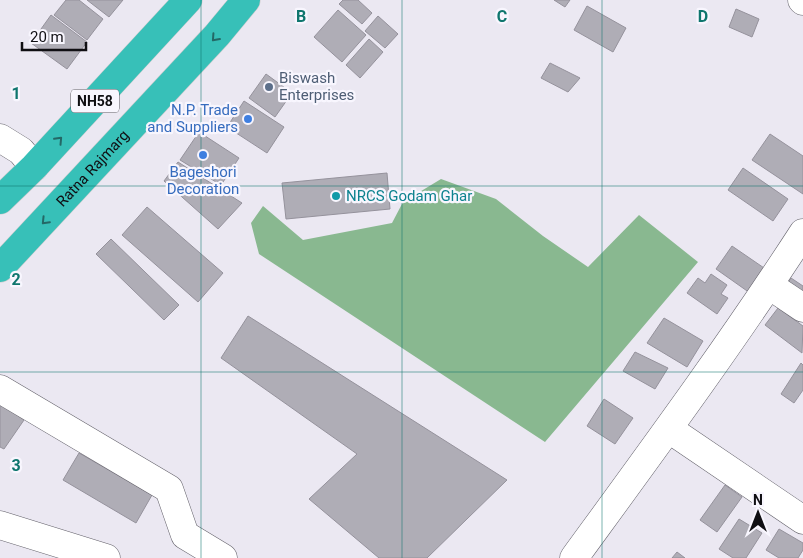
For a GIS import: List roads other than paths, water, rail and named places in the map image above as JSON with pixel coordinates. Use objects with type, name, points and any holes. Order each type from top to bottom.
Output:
[{"type":"highway","name":"Ratna Rajmarg","points":[[0,268],[217,35],[246,0]]},
{"type":"highway","name":"NH58","points":[[0,200],[34,167],[185,1]]},
{"type":"street","points":[[0,138],[21,151],[34,167]]},
{"type":"street","points":[[574,558],[669,429],[769,285],[803,232]]},
{"type":"street","points":[[769,285],[803,308]]},
{"type":"street","points":[[0,389],[169,489],[185,534],[223,558]]},
{"type":"street","points":[[669,429],[803,520]]},
{"type":"street","points":[[0,524],[106,558]]},
{"type":"place","name":"Biswash Enterprises","points":[[269,87]]},
{"type":"place","name":"N.P. Trade and Suppliers","points":[[248,119]]},
{"type":"place","name":"Bageshori Decoration","points":[[203,155]]},
{"type":"place","name":"NRCS Godam Ghar","points":[[336,196]]}]
